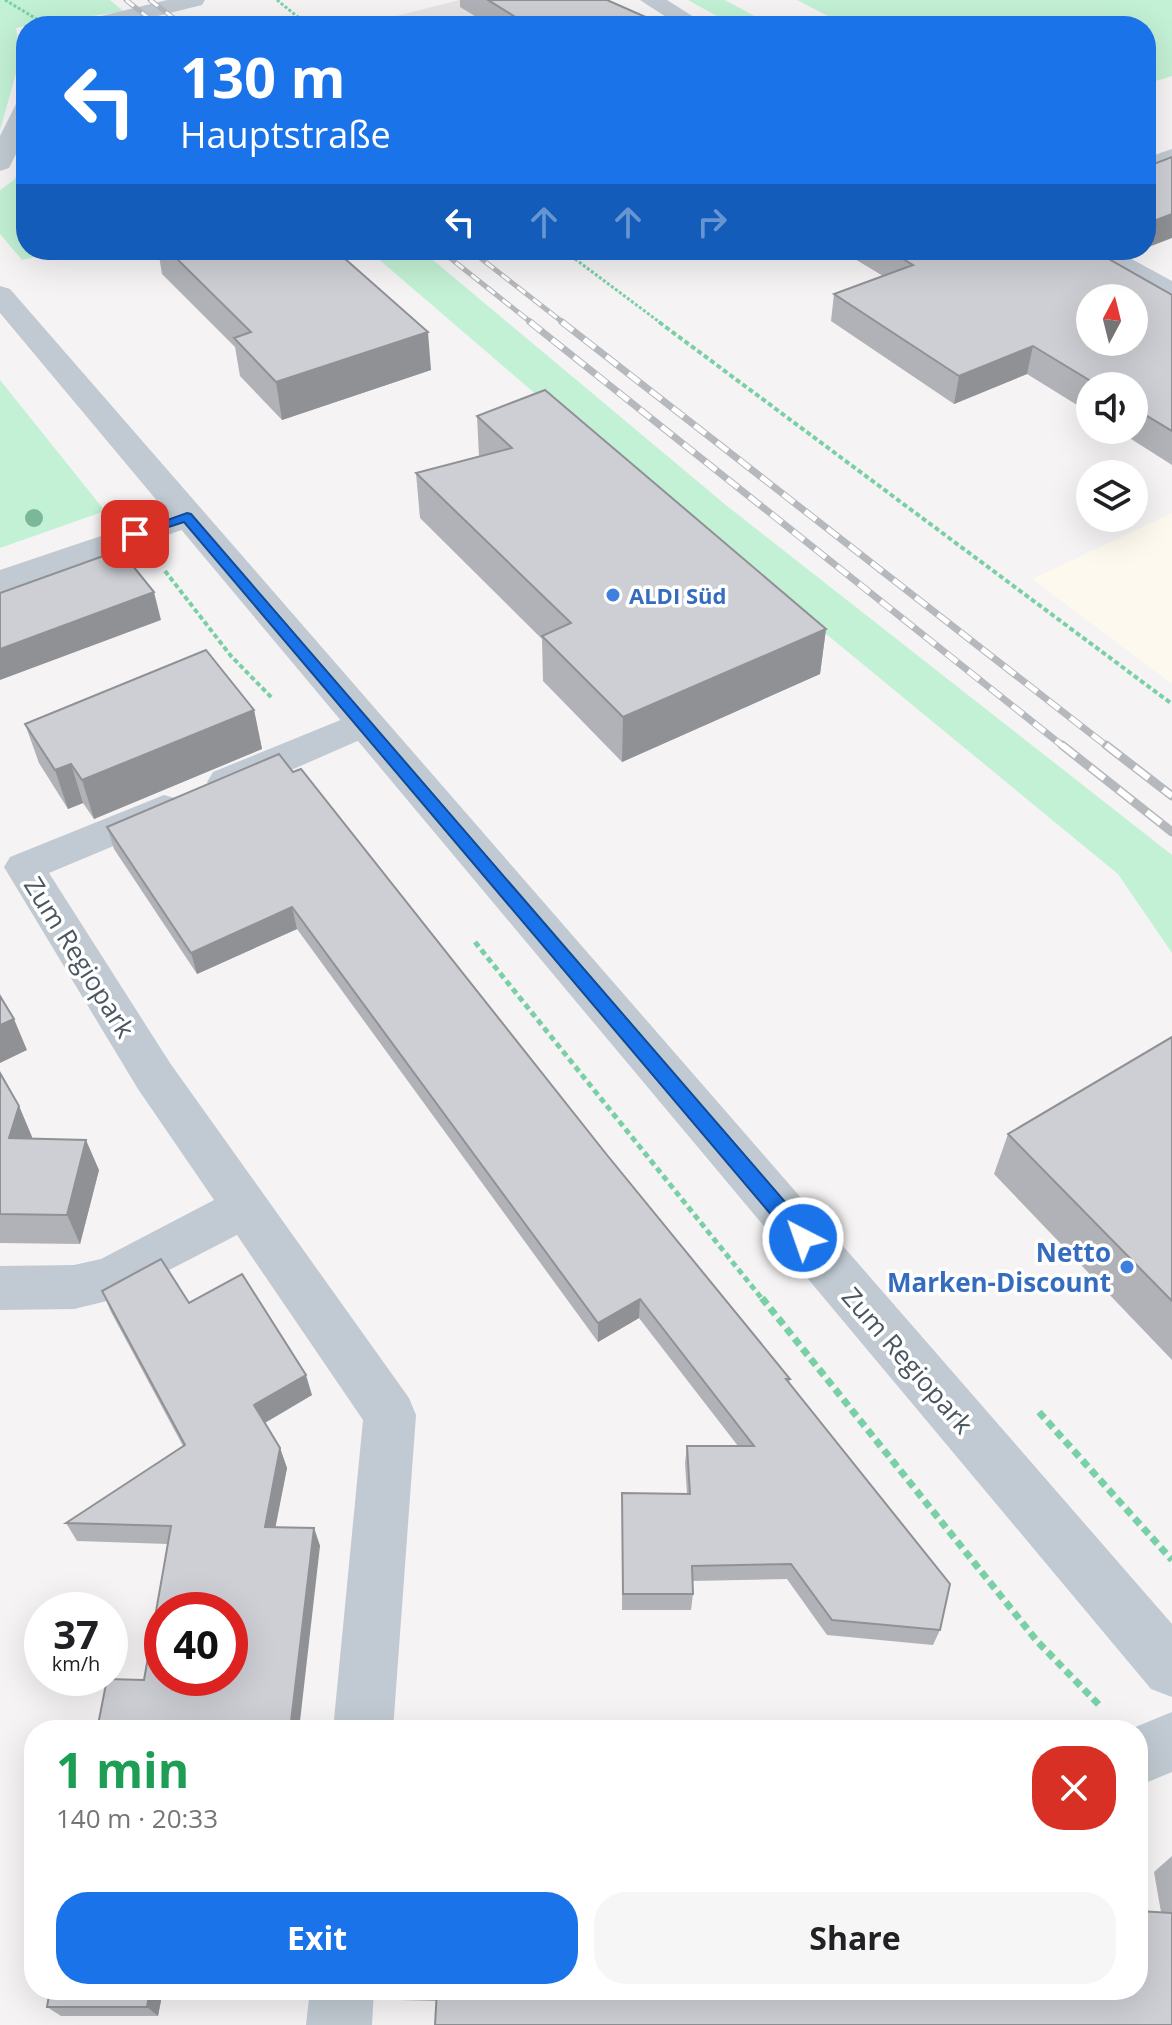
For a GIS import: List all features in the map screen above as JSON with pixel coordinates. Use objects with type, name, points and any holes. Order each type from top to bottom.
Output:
[{"type":"street","points":[[651,0],[679,16]]},
{"type":"street","points":[[130,16],[186,2]]},
{"type":"street","points":[[0,163],[16,129]]},
{"type":"street","points":[[1112,260],[1172,293]]},
{"type":"street","name":"Zum Regiopark","points":[[0,295],[1172,1668]]},
{"type":"street","points":[[0,582],[187,517]]},
{"type":"street","name":"Zum Regiopark","points":[[244,1208],[154,1076],[24,867],[365,723]]},
{"type":"street","points":[[0,1288],[74,1287],[111,1278],[244,1208],[390,1415],[364,1720]]},
{"type":"street","points":[[1148,1739],[1172,1742]]},
{"type":"street","points":[[339,2025],[341,2000]]},
{"type":"path","points":[[5,0],[28,16]]},
{"type":"path","points":[[277,0],[297,16]]},
{"type":"path","points":[[576,260],[1172,704]]},
{"type":"path","points":[[472,938],[1037,1641],[1109,1720]]},
{"type":"shaded area","points":[[459,0],[581,0],[606,16],[397,16]]},
{"type":"shaded area","points":[[1172,513],[1172,684],[1032,579],[1132,532],[1148,532],[1148,524]]},
{"type":"green space","points":[[0,0],[110,0],[123,11],[90,16],[16,16],[16,74],[0,130]]},
{"type":"green space","points":[[688,0],[725,0],[755,16],[717,16]]},
{"type":"green space","points":[[797,0],[1172,0],[1172,76],[1156,81],[1156,16],[828,16]]},
{"type":"green space","points":[[16,176],[16,253],[0,234],[0,190]]},
{"type":"green space","points":[[380,260],[433,260],[727,506],[1172,855],[1172,953],[1118,874],[567,421]]},
{"type":"green space","points":[[0,380],[105,511],[0,548]]},
{"type":"building","points":[[488,0],[607,0],[643,16],[514,16]]},
{"type":"building","points":[[1172,157],[1172,214],[1156,220],[1156,163]]},
{"type":"building","points":[[178,260],[346,260],[428,332],[276,382],[234,338],[251,332]]},
{"type":"building","points":[[905,260],[1111,260],[1172,295],[1172,431],[1148,416],[1148,372],[1076,372],[1033,346],[959,376],[834,294],[913,265]]},
{"type":"building","name":"ALDI Süd","points":[[545,390],[826,629],[623,717],[542,636],[571,623],[416,473],[512,448],[477,416]]},
{"type":"building","points":[[120,550],[154,592],[0,649],[0,593]]},
{"type":"building","points":[[206,650],[254,710],[82,780],[71,764],[55,770],[25,724]]},
{"type":"building","points":[[279,754],[293,772],[301,769],[607,1155],[790,1379],[786,1379],[950,1584],[940,1630],[832,1620],[791,1564],[692,1566],[693,1594],[623,1594],[622,1493],[690,1494],[687,1446],[754,1446],[640,1299],[598,1323],[292,907],[191,953],[107,827]]},
{"type":"building","points":[[0,996],[14,1019],[0,1025]]},
{"type":"building","name":"Netto Marken-Discount","points":[[1172,1037],[1172,1301],[1008,1134]]},
{"type":"building","points":[[0,1073],[19,1106],[9,1138],[86,1140],[67,1215],[0,1214]]},
{"type":"building","points":[[161,1259],[189,1303],[242,1274],[306,1375],[254,1405],[280,1448],[265,1527],[314,1528],[291,1720],[99,1720],[104,1696],[128,1696],[128,1680],[144,1680],[144,1696],[248,1696],[248,1592],[159,1592],[171,1526],[66,1523],[185,1445],[102,1291]]},
{"type":"building","points":[[1148,1912],[1172,1913],[1172,2025],[435,2025],[436,2000],[1148,2000]]},
{"type":"building","points":[[48,2000],[148,2000],[147,2007],[47,2007]]},
{"type":"railway","points":[[126,0],[146,16]]},
{"type":"railway","points":[[150,0],[171,16]]},
{"type":"railway","points":[[453,260],[533,324]]},
{"type":"railway","points":[[483,260],[565,324]]},
{"type":"railway","points":[[530,322],[1064,747]]},
{"type":"railway","points":[[562,322],[1108,747]]},
{"type":"railway","points":[[1062,745],[1172,832]]},
{"type":"railway","points":[[1106,745],[1172,796]]},
{"type":"place","name":"ALDI Süd","points":[[613,595]]},
{"type":"place","name":"Netto Marken-Discount","points":[[1127,1267]]},
{"type":"route","points":[[135,534],[187,517],[803,1238]]}]
